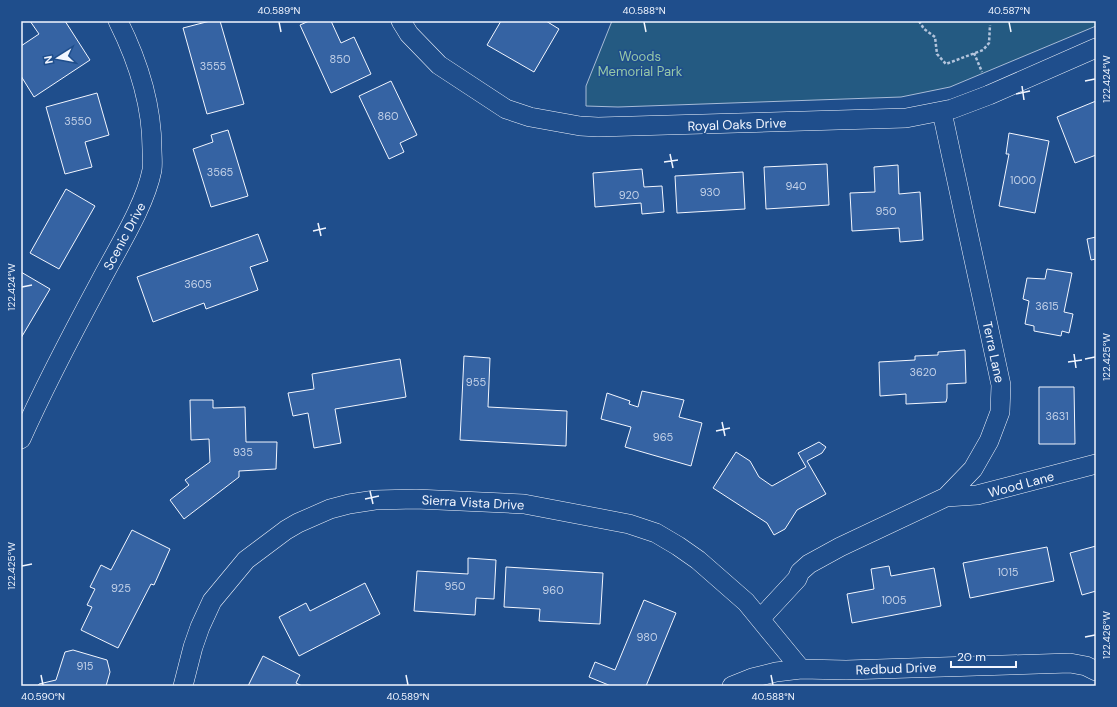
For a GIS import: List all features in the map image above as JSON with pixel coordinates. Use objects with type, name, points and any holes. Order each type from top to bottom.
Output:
[{"type":"street","name":"Scenic Drive","points":[[21,439],[63,350],[136,214],[147,190],[152,168],[152,132],[149,106],[131,48],[118,21]]},
{"type":"street","name":"Royal Oaks Drive","points":[[401,21],[409,34],[439,65],[506,109],[530,117],[598,128],[906,118],[952,109],[989,95],[1096,48]]},
{"type":"street","name":"Terra Lane","points":[[760,619],[797,579],[800,572],[809,564],[840,547],[946,497],[973,470],[990,441],[1000,412],[1001,385],[942,112]]},
{"type":"street","name":"Wood Lane","points":[[946,497],[977,495],[1096,464]]},
{"type":"street","name":"Sierra Vista Drive","points":[[183,686],[193,647],[212,601],[246,560],[286,530],[298,523],[330,509],[375,500],[416,499],[524,504],[629,524],[656,533],[698,560],[746,602],[801,669]]},
{"type":"street","name":"Redbud Drive","points":[[732,686],[752,678],[776,672],[801,669],[846,670],[1070,663],[1093,666]]},
{"type":"path","points":[[919,21],[924,30],[935,37],[937,54],[946,64],[983,50],[989,43],[990,25]]},
{"type":"path","points":[[974,53],[982,72]]},
{"type":"green space","name":"Woods Memorial Park","points":[[612,21],[1096,21],[1096,26],[950,87],[901,97],[618,107],[586,106],[586,86]]},
{"type":"building","points":[[30,21],[65,21],[90,60],[34,97],[21,76],[21,46],[39,34]]},
{"type":"building","points":[[210,21],[220,21],[244,104],[207,114],[183,28]]},
{"type":"building","points":[[309,21],[331,21],[341,43],[354,37],[371,74],[331,93],[300,25]]},
{"type":"building","points":[[501,21],[546,21],[559,29],[534,72],[487,45]]},
{"type":"building","points":[[391,81],[417,135],[400,143],[404,152],[389,159],[359,96]]},
{"type":"building","points":[[97,93],[109,135],[85,142],[92,167],[65,174],[46,107]]},
{"type":"building","points":[[1096,101],[1096,155],[1075,163],[1057,117]]},
{"type":"building","points":[[228,130],[248,196],[211,207],[193,149],[213,142],[211,135]]},
{"type":"building","points":[[1009,133],[1049,141],[1035,213],[999,206],[1009,154],[1006,154]]},
{"type":"building","points":[[827,164],[829,205],[766,209],[764,167]]},
{"type":"building","points":[[898,165],[899,194],[920,192],[923,240],[900,242],[899,228],[852,231],[850,193],[875,192],[874,167]]},
{"type":"building","points":[[642,169],[644,187],[662,186],[664,212],[642,214],[641,203],[595,207],[593,173]]},
{"type":"building","points":[[743,172],[745,209],[677,213],[675,176]]},
{"type":"building","points":[[66,189],[95,206],[59,269],[30,253]]},
{"type":"building","points":[[258,234],[268,261],[250,267],[258,290],[206,309],[204,303],[153,322],[137,277]]},
{"type":"building","points":[[1096,237],[1096,259],[1091,260],[1087,239]]},
{"type":"building","points":[[1047,269],[1072,273],[1064,312],[1073,314],[1069,333],[1062,331],[1061,336],[1034,331],[1034,326],[1025,324],[1029,301],[1023,299],[1027,278],[1045,279]]},
{"type":"building","points":[[21,272],[50,289],[21,338]]},
{"type":"building","points":[[965,350],[966,383],[947,384],[946,402],[906,404],[906,394],[880,396],[879,362],[915,360],[915,356],[938,355],[938,352]]},
{"type":"building","points":[[464,356],[490,358],[488,407],[567,411],[566,446],[460,440]]},
{"type":"building","points":[[400,359],[406,397],[335,409],[341,443],[314,448],[308,413],[293,416],[288,393],[314,389],[312,374]]},
{"type":"building","points":[[1039,387],[1074,387],[1075,444],[1039,444]]},
{"type":"building","points":[[642,391],[684,400],[679,417],[702,423],[691,466],[625,447],[631,427],[601,419],[607,393],[630,401],[629,404],[638,407]]},
{"type":"building","points":[[190,400],[213,400],[213,408],[245,407],[246,442],[277,442],[276,469],[239,471],[239,477],[184,519],[170,500],[189,485],[185,480],[210,462],[209,439],[191,440]]},
{"type":"building","points":[[819,442],[826,447],[822,453],[807,461],[826,494],[797,510],[785,529],[774,535],[767,523],[713,488],[736,452],[750,461],[759,477],[772,486],[806,467],[798,453]]},
{"type":"building","points":[[132,530],[170,549],[154,585],[151,584],[118,648],[81,630],[92,607],[87,605],[95,589],[90,587],[101,565],[111,570]]},
{"type":"building","points":[[1096,546],[1096,591],[1082,595],[1070,553]]},
{"type":"building","points":[[1047,547],[1054,581],[970,598],[963,563]]},
{"type":"building","points":[[468,558],[496,560],[494,599],[476,598],[475,615],[414,611],[417,571],[468,574]]},
{"type":"building","points":[[889,566],[891,576],[934,568],[941,606],[852,623],[847,594],[874,589],[871,569]]},
{"type":"building","points":[[506,567],[603,573],[600,624],[539,621],[540,609],[504,607]]},
{"type":"building","points":[[365,583],[380,614],[299,656],[279,617],[306,603],[310,611]]},
{"type":"building","points":[[644,600],[676,613],[646,686],[611,686],[589,677],[595,662],[615,670]]},
{"type":"building","points":[[73,650],[107,660],[110,672],[106,686],[38,686],[39,684],[56,680],[65,652]]},
{"type":"building","points":[[263,656],[300,675],[296,683],[302,686],[248,686]]}]
